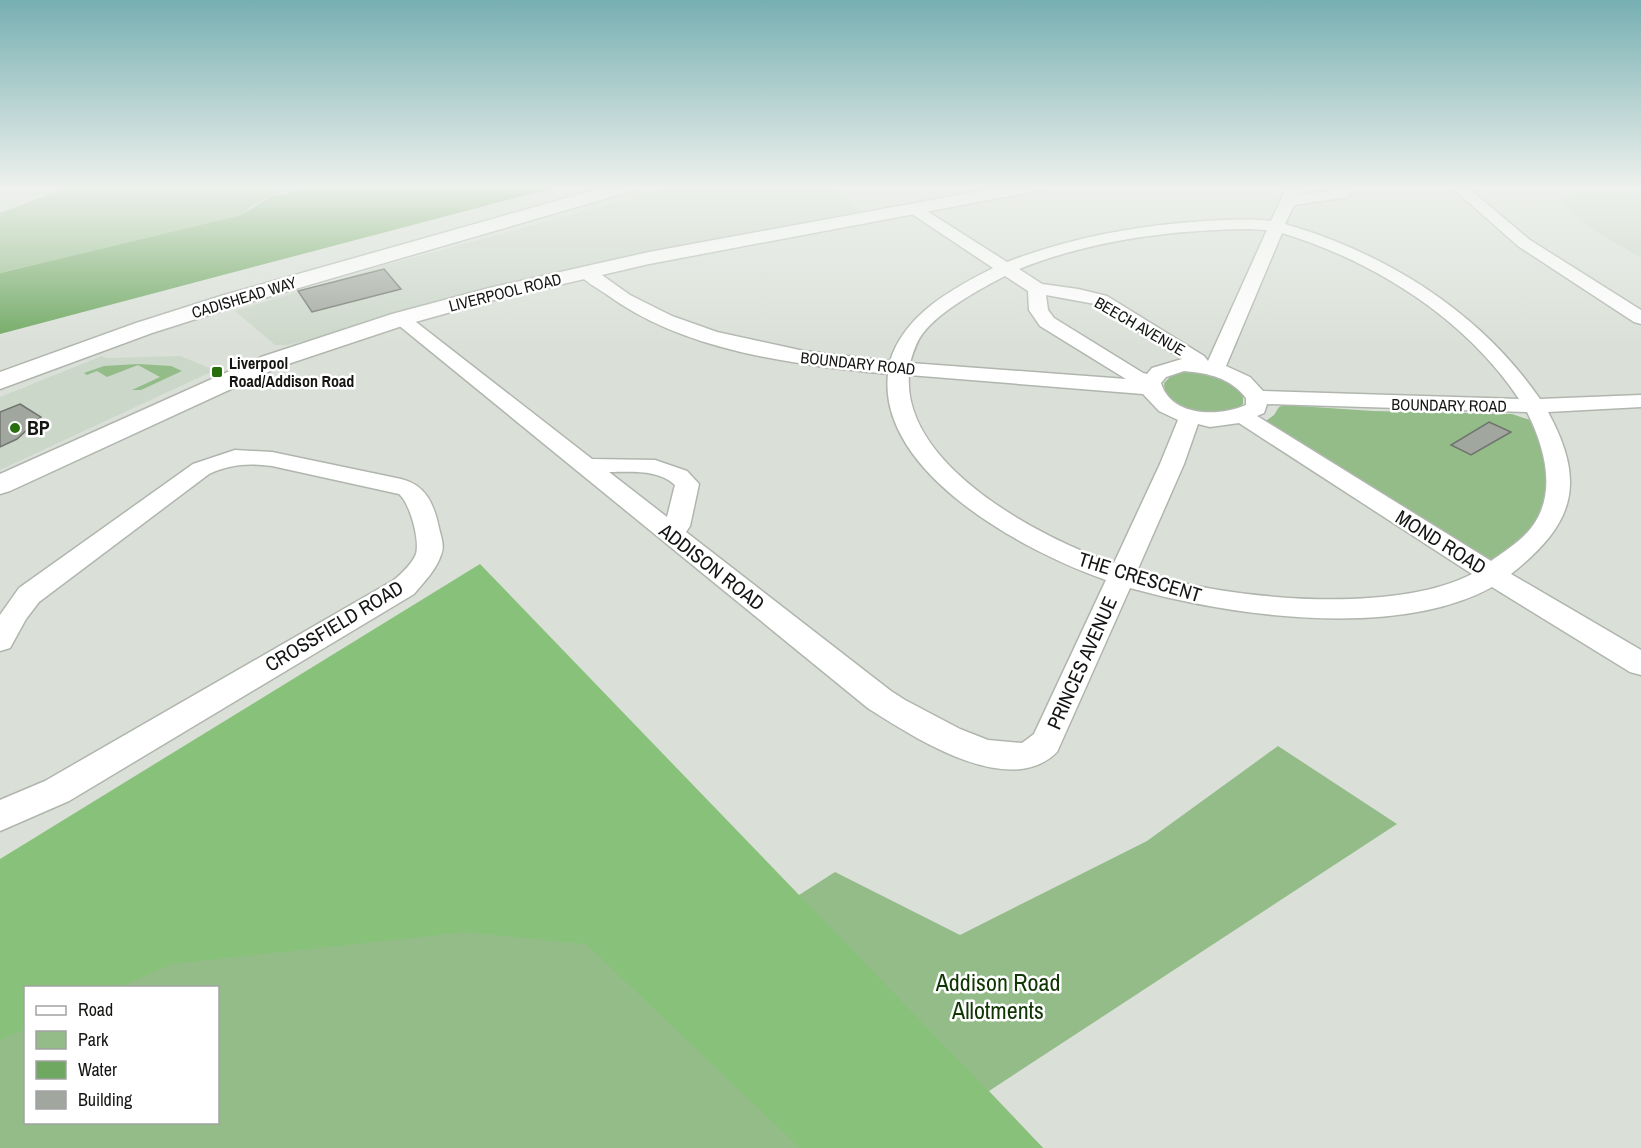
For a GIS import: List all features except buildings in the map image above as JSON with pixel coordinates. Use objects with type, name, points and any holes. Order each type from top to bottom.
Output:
[{"type":"main road","name":"CADISHEAD WAY","points":[[0,381],[144,328],[232,300],[442,240]]},
{"type":"main road","name":"LIVERPOOL ROAD","points":[[0,485],[270,362],[400,319],[586,272],[755,240]]},
{"type":"street","name":"BEECH AVENUE","points":[[961,240],[1037,289],[1078,294],[1101,300],[1209,367]]},
{"type":"street","name":"THE CRESCENT","points":[[1095,240],[1066,245],[1005,268],[973,284],[922,322],[908,341],[899,368],[898,402],[913,437],[936,466],[966,493],[1014,527],[1062,552],[1121,576],[1181,593],[1237,603],[1330,608],[1369,607],[1456,592],[1493,575],[1547,525],[1555,504],[1558,483],[1556,464],[1544,423],[1536,406],[1505,365],[1479,339],[1425,297],[1354,256],[1318,240]]},
{"type":"street","points":[[1209,367],[1270,240]]},
{"type":"street","points":[[1520,240],[1641,318]]},
{"type":"street","name":"BOUNDARY ROAD","points":[[586,272],[607,289],[681,326],[751,346],[795,356],[899,368],[1148,385],[1155,399],[1170,409],[1190,417],[1228,421],[1250,407],[1353,402],[1536,406],[1641,401]]},
{"type":"street","points":[[1037,289],[1036,304],[1039,315],[1047,322],[1148,385],[1154,374],[1166,368],[1183,365],[1209,367],[1249,386],[1250,407]]},
{"type":"street","name":"ADDISON ROAD","points":[[400,319],[880,700],[915,722],[987,753],[1022,757],[1036,753],[1046,743]]},
{"type":"street","name":"MOND ROAD","points":[[1250,407],[1493,575],[1641,664]]},
{"type":"street","name":"PRINCES AVENUE","points":[[1046,743],[1173,464],[1190,417]]},
{"type":"street","name":"CROSSFIELD ROAD","points":[[0,640],[15,613],[29,595],[201,469],[229,457],[252,456],[272,459],[401,486],[418,498],[423,511],[430,549],[422,568],[404,587],[57,791],[0,816]]},
{"type":"street","points":[[585,466],[663,468],[681,476],[687,484],[677,526],[671,535]]},
{"type":"shaded area","points":[[480,240],[726,240],[576,270],[288,345],[275,345],[235,311],[379,267]]},
{"type":"shaded area","points":[[1610,240],[1641,240],[1641,258]]},
{"type":"shaded area","points":[[102,356],[106,358],[180,356],[215,370],[0,470],[0,397]]},
{"type":"shaded area","points":[[480,564],[1043,1148],[800,1148],[586,944],[466,932],[172,964],[121,986],[24,986],[24,1029],[0,1040],[0,859]]},
{"type":"green space","points":[[0,240],[139,240],[0,273]]},
{"type":"green space","points":[[138,364],[171,366],[182,371],[141,390],[132,390],[160,377],[138,365],[107,377],[97,371],[87,375],[84,373],[104,366]]},
{"type":"green space","points":[[1185,372],[1210,374],[1223,380],[1243,393],[1243,404],[1235,410],[1214,414],[1181,405],[1165,393],[1164,383],[1171,376]]},
{"type":"green space","points":[[1284,405],[1373,411],[1512,414],[1530,420],[1540,446],[1546,477],[1545,507],[1540,521],[1528,536],[1493,559],[1486,559],[1263,423]]},
{"type":"green space","name":"Addison Road Allotments","points":[[1278,746],[1397,824],[989,1091],[1043,1148],[0,1148],[0,859],[799,895],[835,872],[960,935],[1147,841]]},
{"type":"water","points":[[139,240],[357,240],[0,334],[0,273]]},
{"type":"place","name":"Liverpool Road/Addison Road","points":[[217,372]]},
{"type":"place","name":"BP","points":[[15,428]]}]
